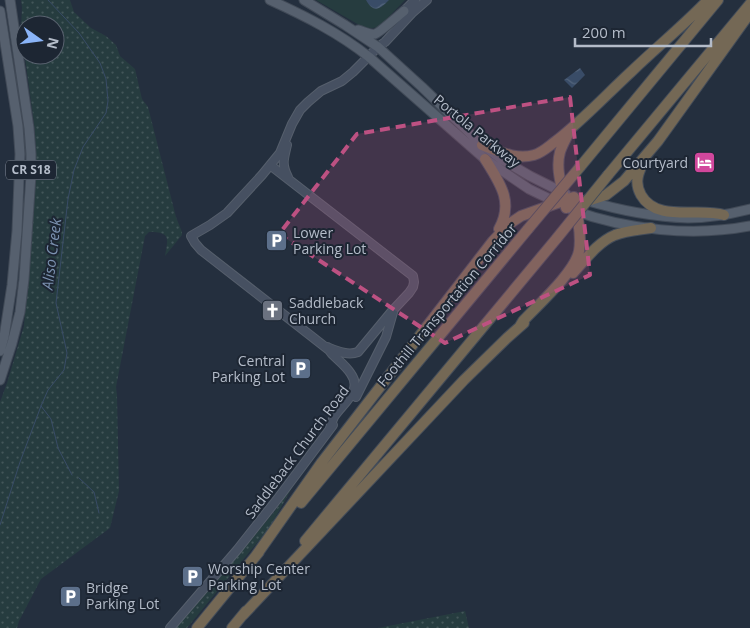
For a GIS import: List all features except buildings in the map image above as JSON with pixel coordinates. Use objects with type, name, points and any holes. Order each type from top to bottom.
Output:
[{"type":"highway","points":[[482,145],[507,155],[524,157],[542,151],[570,130],[708,0]]},
{"type":"highway","name":"Foothill Transportation Corridor","points":[[197,628],[718,0]]},
{"type":"highway","points":[[243,616],[750,4]]},
{"type":"highway","points":[[724,214],[662,211],[644,199],[638,188],[637,177],[658,142],[750,13]]},
{"type":"highway","points":[[520,326],[575,263],[579,252],[580,242],[559,175],[560,151],[570,130]]},
{"type":"highway","points":[[255,557],[322,462],[493,241],[509,224],[521,216],[569,203],[588,201],[606,195],[624,181],[658,142]]},
{"type":"highway","points":[[485,159],[502,189],[506,204],[504,220],[493,241]]},
{"type":"highway","points":[[232,628],[475,368],[537,311],[601,244],[608,238],[620,233],[651,228]]},
{"type":"main road","name":"CR S18","points":[[0,380],[20,312],[24,279],[30,175],[29,128],[10,0]]},
{"type":"main road","name":"Portola Parkway","points":[[270,0],[327,28],[370,56],[485,159],[529,189],[569,203],[611,222],[680,231],[725,230],[750,226]]},
{"type":"main road","name":"Portola Parkway","points":[[304,0],[378,47],[482,145],[500,159],[530,176],[569,203]]},
{"type":"main road","points":[[378,47],[379,38],[414,0]]},
{"type":"main road","points":[[330,428],[333,418],[354,390],[351,374],[325,347],[201,250],[191,236],[227,213],[270,165],[280,153],[300,110],[308,102],[321,91],[342,81],[427,0]]},
{"type":"main road","name":"CR S18","points":[[0,11],[17,117],[20,154],[13,275],[0,352]]},
{"type":"main road","points":[[348,27],[371,34],[379,33],[404,11]]},
{"type":"main road","points":[[288,133],[283,167],[291,181]]},
{"type":"main road","name":"Saddleback Church Road","points":[[170,628],[237,550],[330,428],[354,400],[386,337],[394,309],[409,294],[413,287],[413,276],[270,165]]},
{"type":"main road","points":[[588,201],[642,214],[688,218],[750,209]]},
{"type":"main road","points":[[325,347],[345,353],[354,354],[358,352],[394,309]]},
{"type":"highlighted area","points":[[570,97],[590,275],[445,343],[279,234],[357,134]]},
{"type":"green space","points":[[21,0],[70,0],[74,12],[91,28],[106,36],[116,45],[120,56],[135,69],[142,99],[148,107],[182,235],[165,256],[167,240],[165,235],[149,232],[145,236],[116,387],[119,491],[110,528],[41,579],[17,628],[0,628],[0,402],[24,326],[35,179],[34,123],[26,65],[65,65],[65,15],[22,15]]},
{"type":"green space","points":[[316,0],[405,0],[379,27],[366,29]]},
{"type":"green space","points":[[293,486],[270,527],[187,628],[175,628],[274,512]]},
{"type":"green space","points":[[465,611],[469,628],[378,628]]},
{"type":"water","points":[[366,0],[389,0],[380,8],[374,9]]},
{"type":"water","points":[[580,68],[585,75],[572,88],[564,80]]},
{"type":"waterway","name":"Aliso Creek","points":[[0,525],[20,462],[41,406],[48,390],[64,370],[67,353],[56,303],[68,199],[74,170],[83,147],[106,113],[108,101],[106,79],[100,63],[79,33],[48,0]]},
{"type":"waterway","points":[[41,406],[51,419],[58,448],[72,475]]},
{"type":"waterway","points":[[79,478],[94,492],[99,513]]},
{"type":"place","name":"Courtyard","points":[[704,163]]},
{"type":"place","name":"Lower Parking Lot","points":[[277,241]]},
{"type":"place","name":"Saddleback Church","points":[[273,311]]},
{"type":"place","name":"Central Parking Lot","points":[[301,369]]},
{"type":"place","name":"Worship Center Parking Lot","points":[[192,577]]},
{"type":"place","name":"Bridge Parking Lot","points":[[70,596]]}]
